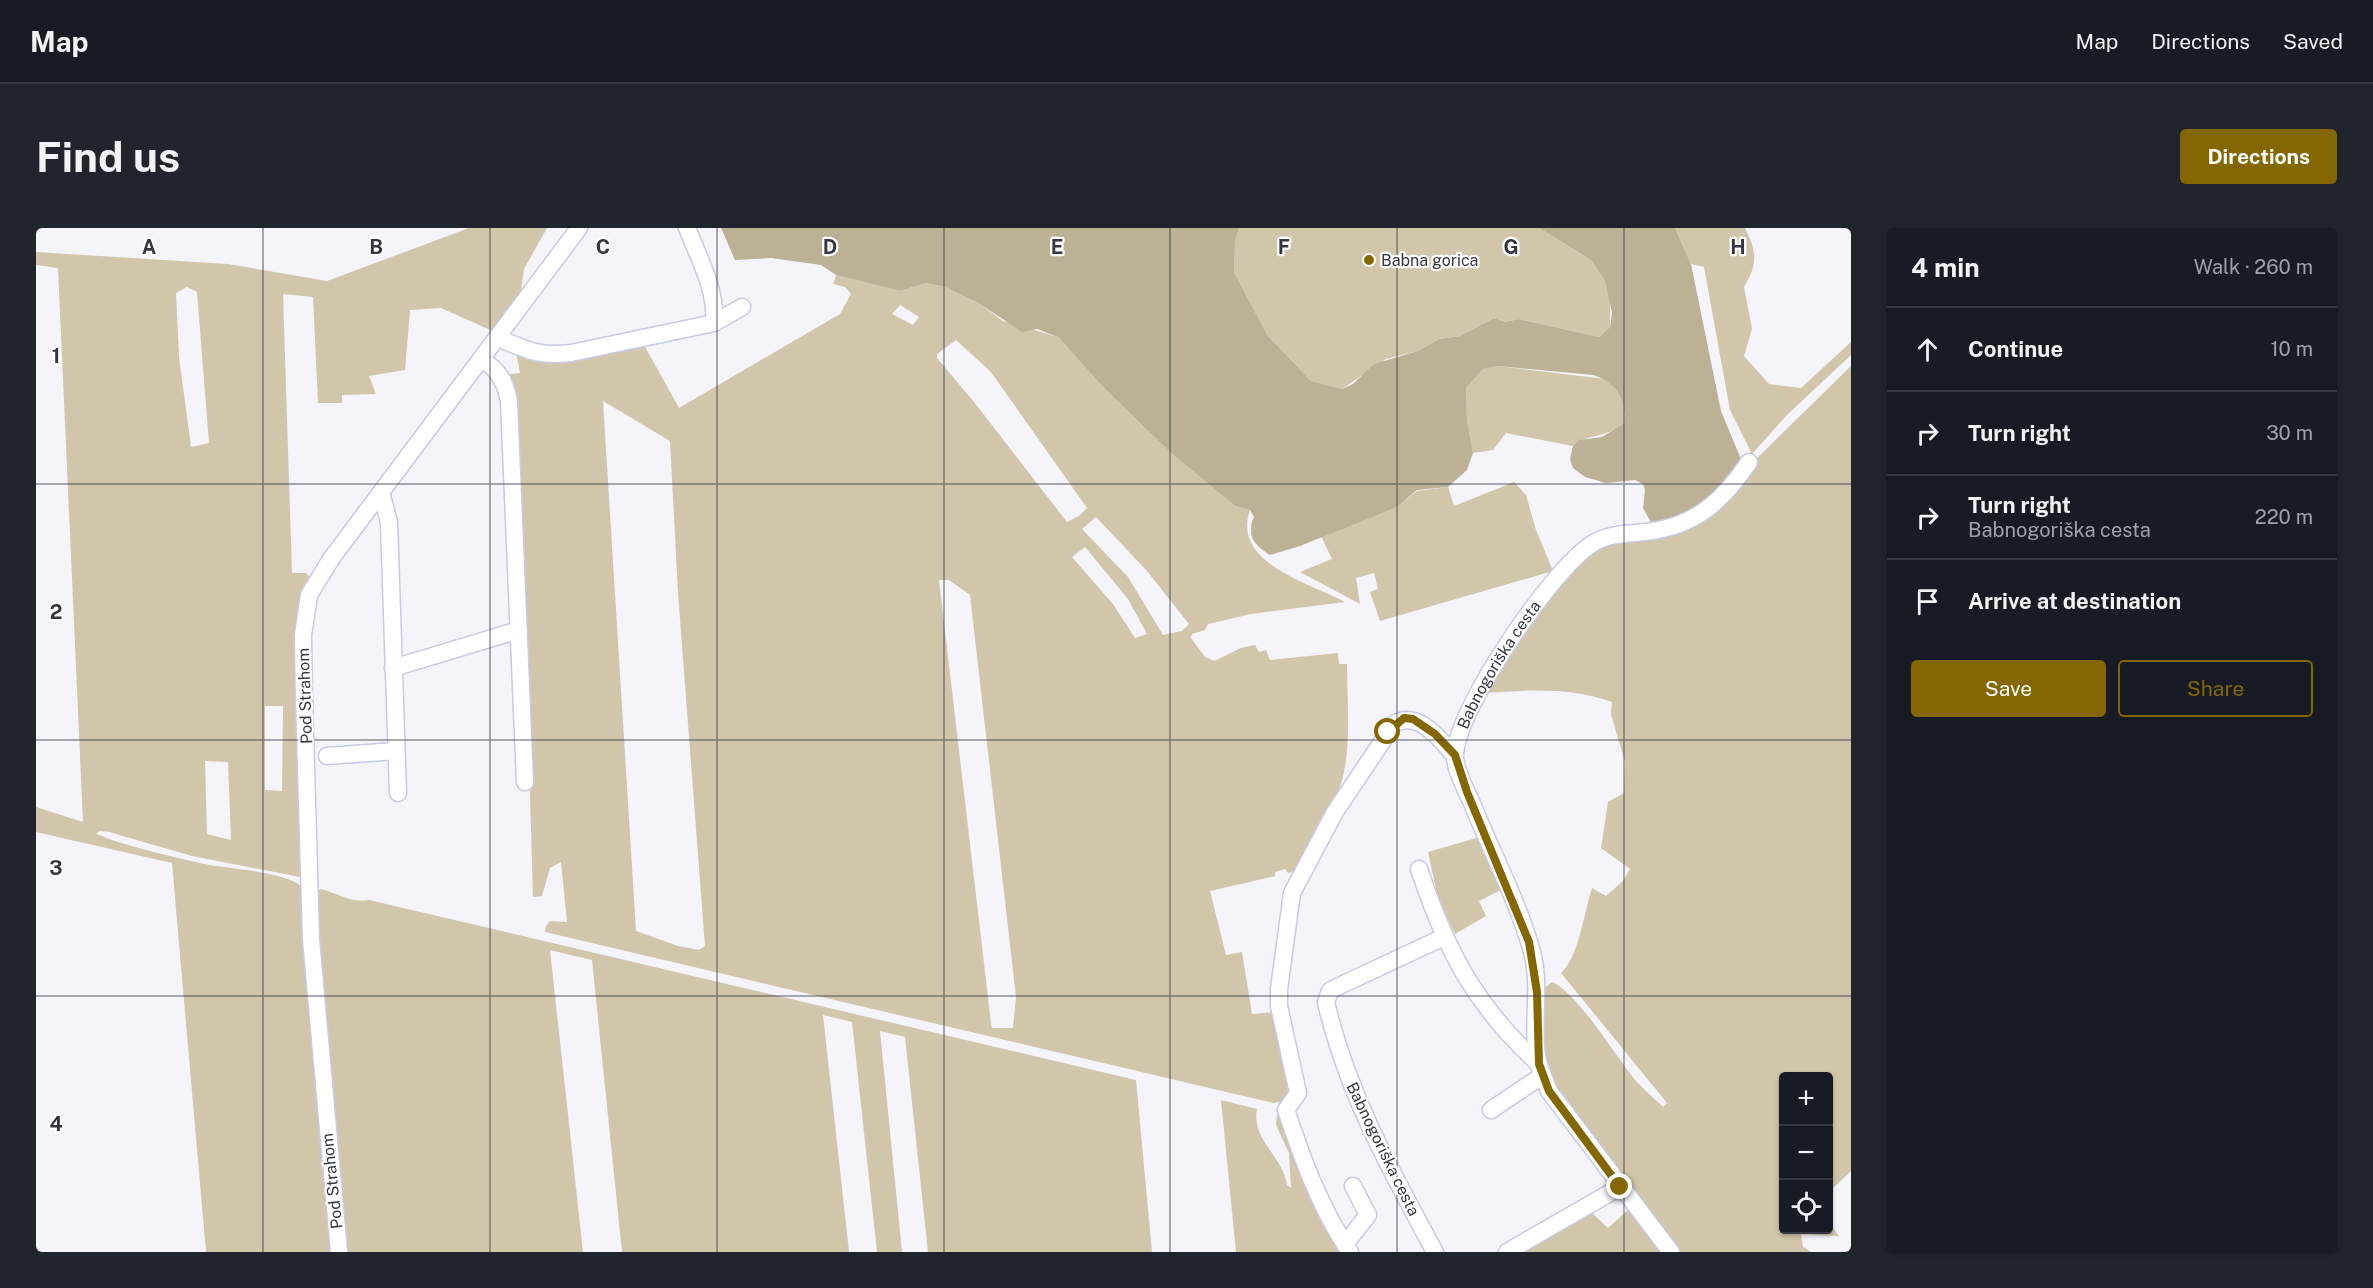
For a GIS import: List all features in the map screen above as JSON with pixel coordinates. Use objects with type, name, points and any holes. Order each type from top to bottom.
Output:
[{"type":"street","name":"Pod Strahom","points":[[339,1252],[311,939],[303,635],[309,595],[381,492],[483,360],[579,228]]},
{"type":"street","points":[[687,228],[710,287],[715,308],[714,323]]},
{"type":"street","points":[[498,338],[536,354],[549,356],[714,323],[742,307]]},
{"type":"street","points":[[483,360],[496,369],[505,383],[509,401],[525,782]]},
{"type":"street","name":"Babnogoriška cesta","points":[[1455,755],[1463,725],[1533,605],[1567,566],[1591,544],[1607,537],[1658,530],[1694,519],[1715,505],[1749,462]]},
{"type":"street","points":[[381,492],[389,522],[398,793]]},
{"type":"street","points":[[393,668],[519,630]]},
{"type":"street","points":[[1353,1186],[1368,1215],[1347,1248],[1310,1179],[1286,1110],[1298,1093],[1281,1023],[1279,989],[1290,905],[1304,867],[1335,812],[1394,724],[1404,718],[1413,719],[1435,734],[1455,755],[1534,959],[1541,1069],[1549,1091],[1671,1252]]},
{"type":"street","points":[[327,756],[396,751]]},
{"type":"street","points":[[1419,869],[1444,937],[1459,967],[1506,1034],[1541,1069]]},
{"type":"street","name":"Babnogoriška cesta","points":[[1436,1252],[1376,1143],[1350,1085],[1326,1002],[1330,991],[1337,987],[1444,937]]},
{"type":"street","points":[[1491,1110],[1541,1069]]},
{"type":"street","points":[[1507,1252],[1620,1187]]},
{"type":"shaded area","points":[[469,228],[547,228],[524,269],[519,304],[497,333],[441,308],[410,310],[405,370],[369,376],[376,394],[342,395],[342,403],[318,403],[313,297],[283,294],[292,573],[306,573],[312,579],[303,874],[300,877],[192,856],[109,832],[100,831],[96,834],[134,847],[200,863],[270,874],[295,882],[303,888],[334,1252],[206,1252],[172,863],[36,832],[36,807],[83,822],[58,268],[36,265],[36,252],[228,264],[327,281]],"holes":[[[187,287],[197,292],[209,443],[191,447],[179,357],[176,293]],[[265,706],[283,706],[282,791],[265,790]],[[205,761],[228,762],[231,840],[207,834]]]},
{"type":"shaded area","points":[[721,228],[1239,228],[1235,241],[1234,272],[1268,336],[1311,381],[1342,389],[1353,384],[1374,364],[1418,351],[1439,339],[1460,336],[1494,318],[1506,322],[1518,319],[1599,337],[1610,327],[1612,313],[1605,281],[1591,260],[1539,228],[1675,228],[1691,264],[1721,411],[1743,464],[1697,510],[1652,524],[1643,508],[1645,490],[1643,484],[1635,480],[1606,483],[1585,477],[1573,468],[1570,459],[1573,446],[1579,440],[1602,437],[1625,423],[1624,407],[1613,387],[1593,375],[1498,366],[1483,369],[1466,388],[1467,420],[1473,453],[1467,470],[1448,487],[1417,490],[1397,507],[1300,546],[1270,555],[1253,539],[1251,529],[1254,517],[1250,510],[1235,506],[1171,453],[1103,387],[1058,337],[1037,329],[1022,332],[980,304],[945,287],[926,283],[900,291],[836,275],[821,265],[771,258],[735,260]]},
{"type":"shaded area","points":[[1239,228],[1539,228],[1591,260],[1605,281],[1610,297],[1610,327],[1599,337],[1518,319],[1506,322],[1494,318],[1460,336],[1439,339],[1418,351],[1386,359],[1342,389],[1311,381],[1268,336],[1234,272],[1235,241]]},
{"type":"shaded area","points":[[1675,228],[1745,228],[1754,251],[1754,264],[1744,287],[1752,329],[1744,356],[1769,384],[1801,388],[1851,342],[1851,355],[1787,415],[1752,454],[1730,410],[1704,267],[1691,264]]},
{"type":"shaded area","points":[[836,275],[900,291],[926,283],[945,287],[980,304],[1003,321],[1058,337],[1103,387],[1171,453],[1235,506],[1250,510],[1247,528],[1252,544],[1262,557],[1295,579],[1345,602],[1251,614],[1208,624],[1205,630],[1192,634],[1191,638],[1205,657],[1214,661],[1241,648],[1255,645],[1259,652],[1266,650],[1270,660],[1338,653],[1339,664],[1347,664],[1347,755],[1341,784],[1322,828],[1298,871],[1288,873],[1285,869],[1275,872],[1275,876],[1210,891],[1226,955],[1242,952],[1252,1014],[1276,1012],[1293,1086],[1288,1101],[1273,1103],[545,932],[550,921],[567,922],[561,862],[550,868],[542,896],[533,897],[529,761],[510,374],[520,373],[516,351],[643,343],[679,408],[840,314],[851,294],[845,287],[833,284]],"holes":[[[900,305],[919,317],[913,325],[892,314]],[[956,340],[991,372],[1087,508],[1079,516],[1067,522],[937,358],[937,354]],[[603,401],[670,441],[678,593],[705,946],[699,950],[678,946],[636,931]],[[1096,517],[1147,571],[1189,624],[1182,631],[1163,635],[1128,577],[1082,529]],[[1085,547],[1128,599],[1147,634],[1135,638],[1113,604],[1072,557]],[[939,580],[949,580],[970,595],[1016,997],[1013,1028],[992,1028],[991,1023]]]},
{"type":"shaded area","points":[[1498,366],[1606,379],[1621,399],[1625,423],[1611,431],[1584,439],[1573,446],[1506,433],[1493,450],[1473,453],[1467,420],[1466,388],[1483,369]]},
{"type":"shaded area","points":[[1851,366],[1851,1171],[1833,1188],[1833,1072],[1779,1072],[1779,1234],[1801,1234],[1803,1247],[1811,1252],[1679,1252],[1549,1077],[1543,1060],[1542,990],[1552,982],[1573,998],[1639,1084],[1663,1107],[1667,1103],[1561,973],[1572,957],[1592,888],[1606,896],[1623,881],[1630,869],[1601,848],[1608,802],[1624,793],[1625,762],[1611,714],[1612,702],[1565,692],[1485,693],[1545,600],[1597,547],[1633,536],[1756,459]]},
{"type":"shaded area","points":[[1514,482],[1526,495],[1536,530],[1553,571],[1380,621],[1370,592],[1378,589],[1374,573],[1356,578],[1360,604],[1300,572],[1332,559],[1321,536],[1397,507],[1417,491],[1448,487],[1454,506]]},
{"type":"shaded area","points":[[1480,837],[1503,889],[1479,901],[1486,916],[1455,934],[1438,898],[1428,852]]},
{"type":"shaded area","points":[[321,889],[350,899],[369,900],[1136,1080],[1152,1252],[928,1252],[905,1037],[880,1031],[902,1252],[877,1252],[852,1022],[823,1015],[849,1252],[622,1252],[592,960],[550,950],[583,1252],[344,1252],[315,892]]},
{"type":"shaded area","points":[[1221,1100],[1257,1109],[1256,1120],[1259,1130],[1280,1166],[1287,1185],[1291,1188],[1289,1153],[1276,1125],[1277,1114],[1284,1120],[1347,1252],[1236,1252]]},
{"type":"shaded area","points":[[1630,1208],[1665,1252],[1519,1252],[1589,1210],[1608,1228]]},
{"type":"shaded area","points":[[1833,1228],[1839,1236],[1801,1234],[1833,1234]]},
{"type":"place","name":"Babna gorica","points":[[1369,260]]},
{"type":"route","points":[[1388,732],[1394,724],[1404,718],[1413,719],[1435,734],[1455,755],[1458,770],[1513,900],[1534,959],[1539,1064],[1549,1091],[1620,1187]]}]
